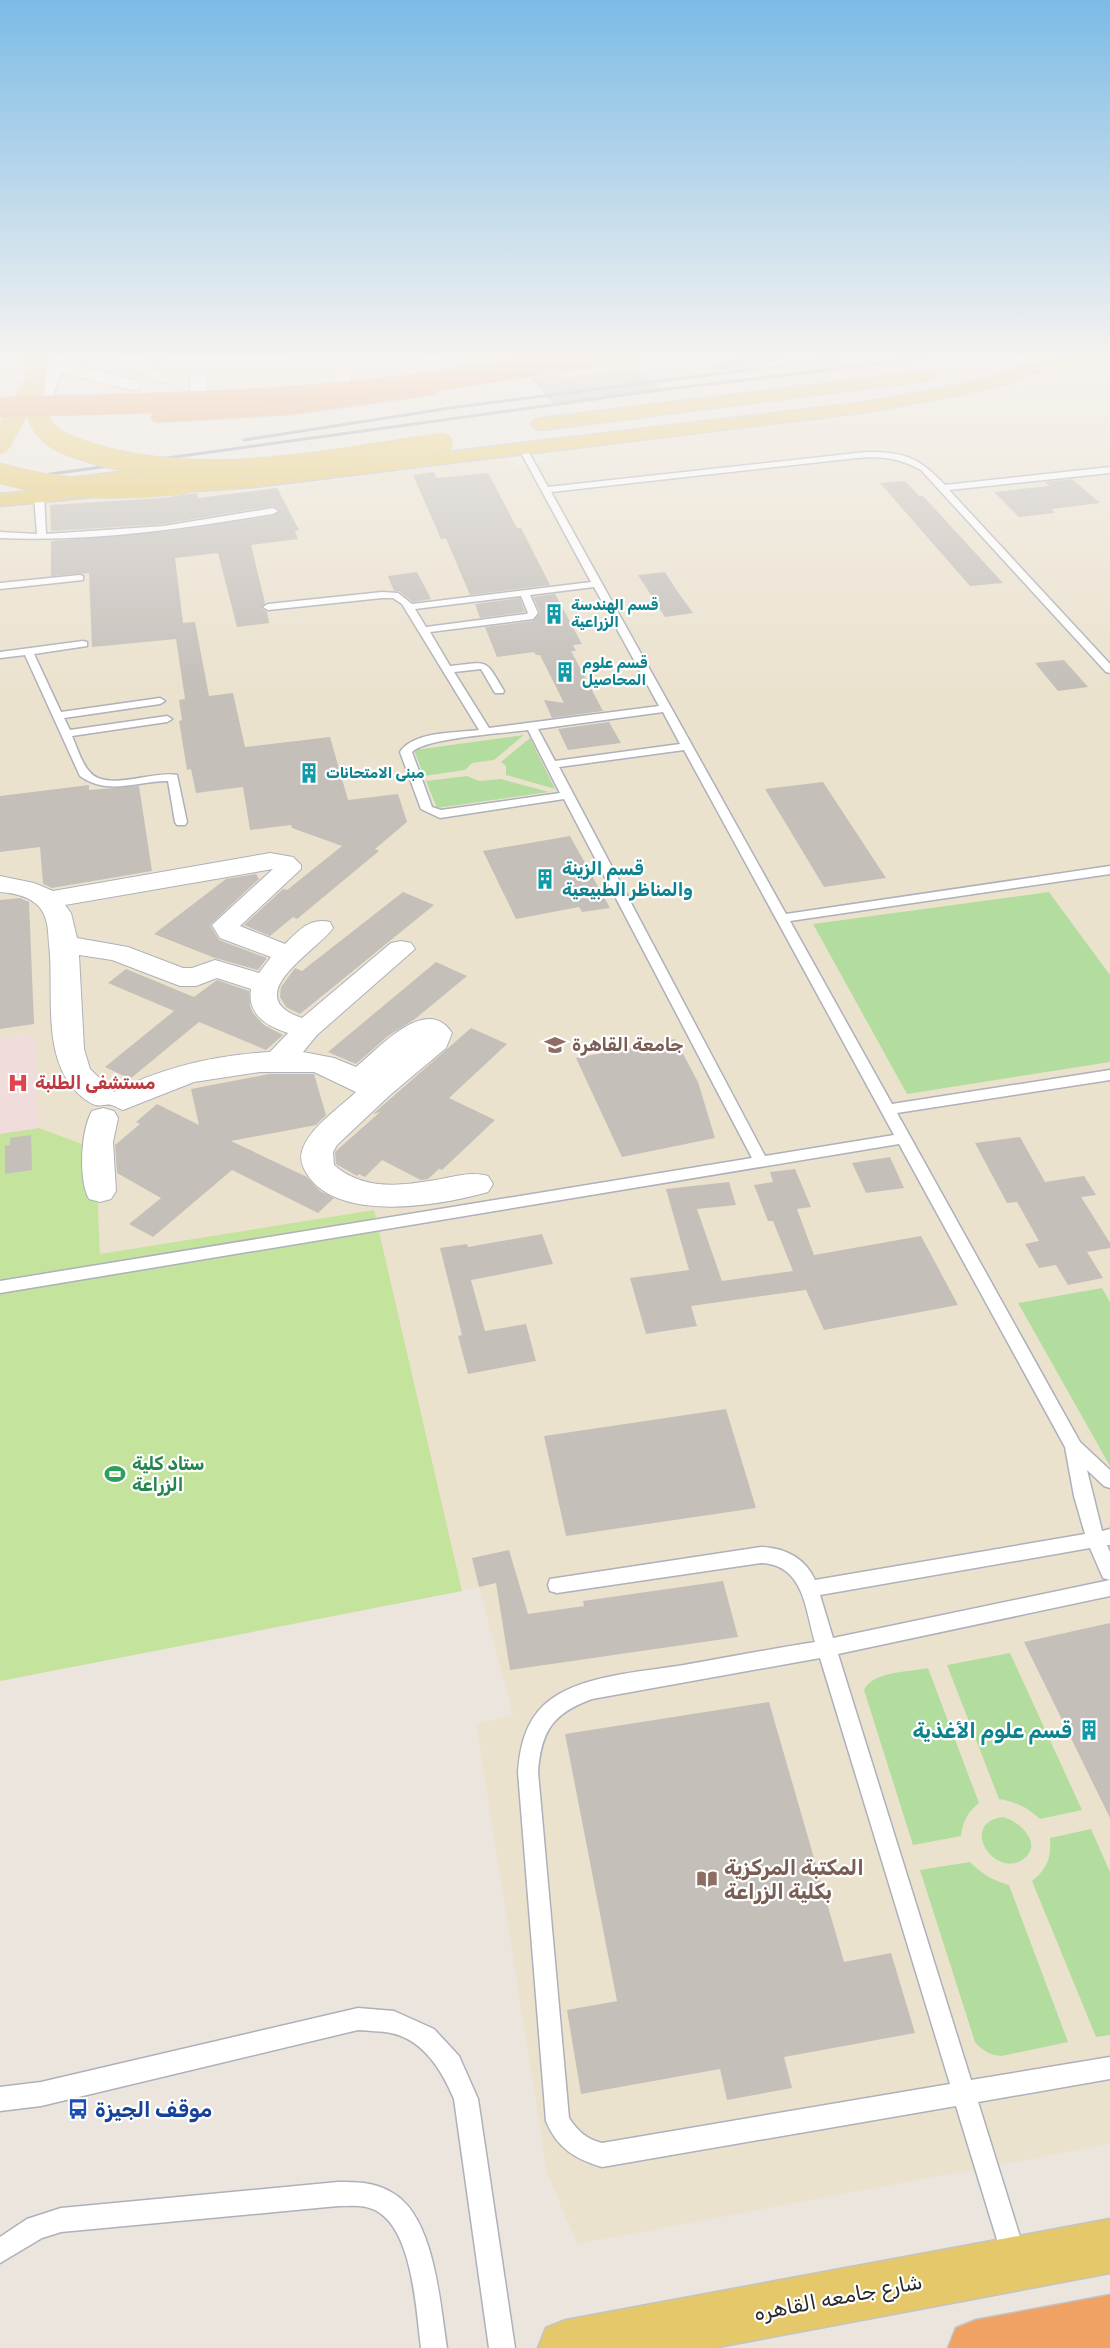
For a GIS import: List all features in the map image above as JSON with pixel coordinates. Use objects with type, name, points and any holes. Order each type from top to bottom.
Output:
[{"type":"highway","points":[[976,2348],[1110,2323]]},
{"type":"main road","points":[[161,467],[237,467]]},
{"type":"main road","points":[[0,492],[210,467]]},
{"type":"main road","points":[[235,467],[232,469],[232,475],[254,481]]},
{"type":"main road","points":[[0,473],[27,483],[79,490],[182,484],[320,467]]},
{"type":"main road","points":[[0,500],[39,495],[254,481],[375,467]]},
{"type":"main road","name":"شارع جامعه القاهره","points":[[566,2348],[1110,2246]]},
{"type":"street","points":[[47,900],[278,860],[288,865],[288,869],[225,925],[230,932],[287,954]]},
{"type":"street","points":[[0,884],[34,891],[56,909],[63,944],[70,1055],[81,1078],[118,1101]]},
{"type":"street","points":[[307,1029],[279,1019],[269,1012],[264,1004],[267,985],[275,969],[287,954],[320,928]]},
{"type":"street","points":[[63,944],[118,953],[180,977],[196,977],[215,968],[267,985]]},
{"type":"street","points":[[266,1062],[401,949]]},
{"type":"street","points":[[420,1041],[367,1086],[320,1144],[315,1156],[318,1168],[330,1181],[347,1190],[368,1195],[390,1196],[477,1184]]},
{"type":"street","points":[[100,1191],[98,1143],[118,1101],[191,1072],[266,1062],[314,1063],[330,1067],[367,1086]]},
{"type":"lane","points":[[533,467],[1074,1447],[1110,1481]]},
{"type":"lane","points":[[546,490],[761,467]]},
{"type":"lane","points":[[922,467],[1110,670]]},
{"type":"lane","points":[[942,488],[1110,470]]},
{"type":"lane","points":[[39,495],[42,537]]},
{"type":"lane","points":[[0,536],[42,537],[175,528],[220,518],[273,511]]},
{"type":"lane","points":[[0,586],[80,578]]},
{"type":"lane","points":[[409,607],[598,584]]},
{"type":"lane","points":[[423,630],[529,617],[533,613],[524,593]]},
{"type":"lane","points":[[268,607],[389,595],[400,597],[409,607],[486,732]]},
{"type":"lane","points":[[0,655],[83,644]]},
{"type":"lane","points":[[28,651],[84,774],[90,780],[103,783],[174,777],[181,822]]},
{"type":"lane","points":[[447,669],[484,666],[499,691]]},
{"type":"lane","points":[[58,716],[160,701]]},
{"type":"lane","points":[[567,795],[440,814],[427,809],[406,752],[409,747],[427,740],[667,708]]},
{"type":"lane","points":[[66,734],[167,719]]},
{"type":"lane","points":[[531,726],[761,1162]]},
{"type":"lane","points":[[552,765],[688,746]]},
{"type":"lane","points":[[784,918],[1110,870]]},
{"type":"lane","points":[[889,1109],[1110,1075]]},
{"type":"lane","points":[[0,1287],[905,1138]]},
{"type":"lane","points":[[1074,1447],[1080,1491],[1102,1539],[1110,1572]]},
{"type":"lane","points":[[809,1589],[1102,1539]]},
{"type":"lane","points":[[557,1585],[772,1555],[793,1563],[801,1571],[809,1589],[1016,2263]]},
{"type":"lane","points":[[1110,1588],[827,1648],[592,1690],[569,1697],[550,1710],[536,1728],[528,1749],[528,1772],[558,2121],[568,2139],[584,2151],[602,2155],[1110,2067]]},
{"type":"lane","points":[[0,2099],[41,2094],[358,2019],[394,2022],[426,2037],[451,2064],[466,2100],[502,2348]]},
{"type":"lane","points":[[0,2251],[36,2228],[61,2220],[338,2194],[367,2194],[393,2206],[411,2230],[420,2261],[434,2348]]},
{"type":"shaded area","name":"جامعة القاهرة","points":[[440,467],[1110,467],[1110,2144],[577,2244],[547,2172],[476,1724],[513,1715],[479,1587],[0,1681],[0,504],[39,498],[206,490],[263,490]]},
{"type":"shaded area","name":"مستشفى الطلبة","points":[[34,1033],[39,1128],[0,1134],[0,1038]]},
{"type":"green space","points":[[524,735],[494,760],[472,763],[465,770],[424,776],[414,750]]},
{"type":"green space","points":[[530,738],[555,789],[506,775],[506,766],[501,762]]},
{"type":"green space","points":[[467,776],[479,781],[501,779],[549,792],[437,808],[426,781]]},
{"type":"green space","points":[[1049,892],[1110,975],[1110,1062],[907,1094],[813,924]]},
{"type":"green space","points":[[39,1128],[95,1149],[100,1254],[374,1210],[462,1591],[0,1681],[0,1134]]},
{"type":"green space","points":[[1102,1288],[1110,1302],[1110,1466],[1018,1303]]},
{"type":"green space","points":[[1010,1653],[1082,1810],[1040,1819],[1021,1806],[999,1799],[947,1665]]},
{"type":"green space","points":[[928,1668],[979,1803],[966,1818],[961,1836],[913,1845],[864,1690],[875,1679],[883,1676]]},
{"type":"green space","points":[[1003,1817],[1023,1828],[1031,1841],[1028,1854],[1022,1860],[1011,1864],[1001,1862],[992,1856],[985,1848],[982,1838],[983,1829],[990,1821]]},
{"type":"green space","points":[[1091,1829],[1110,1872],[1110,2035],[1096,2037],[1032,1881],[1042,1872],[1047,1862],[1050,1838]]},
{"type":"green space","points":[[970,1862],[988,1876],[1009,1885],[1068,2042],[1002,2056],[987,2052],[975,2042],[920,1870]]},
{"type":"building","points":[[434,472],[437,478],[488,473],[517,528],[521,528],[550,585],[470,595],[446,538],[441,539],[413,475]]},
{"type":"building","points":[[1072,479],[1100,503],[1051,509],[1055,513],[1019,517],[994,492],[1049,486],[1045,482]]},
{"type":"building","points":[[905,481],[919,496],[923,496],[1003,583],[970,586],[880,483]]},
{"type":"building","points":[[277,488],[299,530],[295,531],[298,539],[251,545],[265,603],[261,608],[267,612],[269,623],[237,627],[218,553],[175,558],[183,623],[195,622],[209,696],[233,693],[245,747],[330,737],[348,800],[398,794],[407,822],[375,849],[379,851],[297,919],[293,917],[270,936],[244,925],[283,889],[287,890],[342,846],[292,828],[291,825],[250,830],[243,787],[196,793],[191,769],[187,770],[179,721],[182,720],[179,700],[185,699],[176,639],[92,647],[89,573],[51,576],[51,541],[171,531],[273,516],[280,510],[273,506],[164,524],[51,531],[50,505],[162,498],[197,493],[198,498]]},
{"type":"building","points":[[417,572],[431,599],[413,602],[399,591],[394,591],[388,576]]},
{"type":"building","points":[[665,572],[693,613],[665,617],[638,575]]},
{"type":"building","points":[[555,594],[582,644],[573,645],[576,651],[571,651],[603,711],[552,718],[544,700],[564,703],[540,655],[534,652],[497,657],[485,627],[533,621],[540,612],[533,597]]},
{"type":"building","points":[[520,598],[525,612],[480,618],[475,604]]},
{"type":"building","points":[[1064,660],[1088,687],[1058,691],[1035,663]]},
{"type":"building","points":[[609,722],[621,743],[568,750],[558,729]]},
{"type":"building","points":[[823,782],[886,878],[824,887],[765,789]]},
{"type":"building","points":[[89,785],[89,790],[139,786],[152,871],[52,888],[43,884],[40,847],[0,852],[0,796]]},
{"type":"building","name":"قسم الزينة والمناظر الطبيعية","points":[[570,836],[610,908],[582,912],[579,907],[516,919],[483,851]]},
{"type":"building","points":[[256,874],[259,879],[210,925],[219,940],[267,958],[258,970],[215,958],[154,934],[226,879]]},
{"type":"building","points":[[403,892],[434,905],[300,1014],[286,1007],[280,997],[281,987],[295,968],[302,971]]},
{"type":"building","points":[[20,898],[29,902],[34,1024],[0,1029],[0,900]]},
{"type":"building","points":[[436,962],[467,976],[415,1019],[388,1036],[356,1064],[328,1052]]},
{"type":"building","points":[[126,969],[194,997],[217,980],[249,991],[253,1013],[264,1025],[283,1035],[266,1050],[199,1022],[130,1079],[105,1067],[174,1011],[108,983]]},
{"type":"building","points":[[471,1028],[507,1044],[449,1098],[495,1120],[442,1170],[439,1169],[428,1179],[421,1180],[382,1160],[365,1177],[359,1174],[357,1176],[336,1164],[335,1152],[380,1112],[373,1114]]},
{"type":"building","points":[[675,1039],[698,1082],[715,1138],[622,1157],[576,1058]]},
{"type":"building","points":[[269,1074],[314,1074],[326,1115],[316,1125],[231,1141],[307,1177],[320,1191],[334,1198],[318,1213],[232,1170],[153,1237],[129,1224],[161,1198],[117,1173],[115,1145],[140,1124],[136,1122],[157,1104],[199,1125],[191,1089]]},
{"type":"building","points":[[31,1135],[32,1170],[5,1174],[5,1146],[10,1145],[10,1138]]},
{"type":"building","points":[[1020,1137],[1045,1182],[1084,1176],[1096,1195],[1081,1197],[1110,1243],[1110,1248],[1087,1252],[1103,1278],[1068,1285],[1056,1265],[1039,1268],[1025,1244],[1039,1241],[1017,1202],[1007,1203],[975,1143]]},
{"type":"building","points":[[890,1157],[904,1188],[866,1193],[852,1163]]},
{"type":"building","points":[[795,1169],[811,1207],[797,1209],[814,1255],[921,1236],[958,1305],[824,1330],[806,1290],[691,1306],[697,1326],[646,1334],[630,1278],[689,1270],[666,1189],[729,1182],[736,1205],[697,1209],[722,1281],[793,1271],[773,1221],[768,1221],[754,1185],[773,1182],[770,1172]]},
{"type":"building","points":[[542,1234],[553,1264],[471,1280],[485,1331],[526,1324],[536,1361],[468,1374],[458,1336],[462,1335],[440,1248],[467,1244],[468,1247]]},
{"type":"building","points":[[726,1409],[756,1508],[566,1536],[544,1436]]},
{"type":"building","points":[[509,1550],[528,1614],[584,1606],[583,1601],[723,1581],[738,1637],[510,1670],[496,1583],[479,1587],[472,1558]]},
{"type":"building","name":"قسم علوم الأغذية","points":[[1110,1623],[1110,1818],[1024,1642]]},
{"type":"building","name":"المكتبة المركزية بكلية الزراعة","points":[[769,1702],[844,1962],[891,1953],[915,2033],[784,2057],[792,2088],[727,2100],[720,2069],[581,2094],[567,2010],[617,2001],[565,1734]]},
{"type":"railway","points":[[0,481],[105,467]]},
{"type":"place","name":"قسم الهندسة الزراعية","points":[[554,614]]},
{"type":"place","name":"قسم علوم المحاصيل","points":[[565,672]]},
{"type":"place","name":"مبنى الامتحانات","points":[[309,773]]},
{"type":"place","name":"قسم الزينة والمناظر الطبيعية","points":[[545,879]]},
{"type":"place","name":"جامعة القاهرة","points":[[555,1045]]},
{"type":"place","name":"مستشفى الطلبة","points":[[18,1083]]},
{"type":"place","name":"ستاد كلية الزراعة","points":[[115,1474]]},
{"type":"place","name":"قسم علوم الأغذية","points":[[1089,1730]]},
{"type":"place","name":"المكتبة المركزية بكلية الزراعة","points":[[707,1879]]},
{"type":"place","name":"موقف الجيزة","points":[[78,2109]]}]
